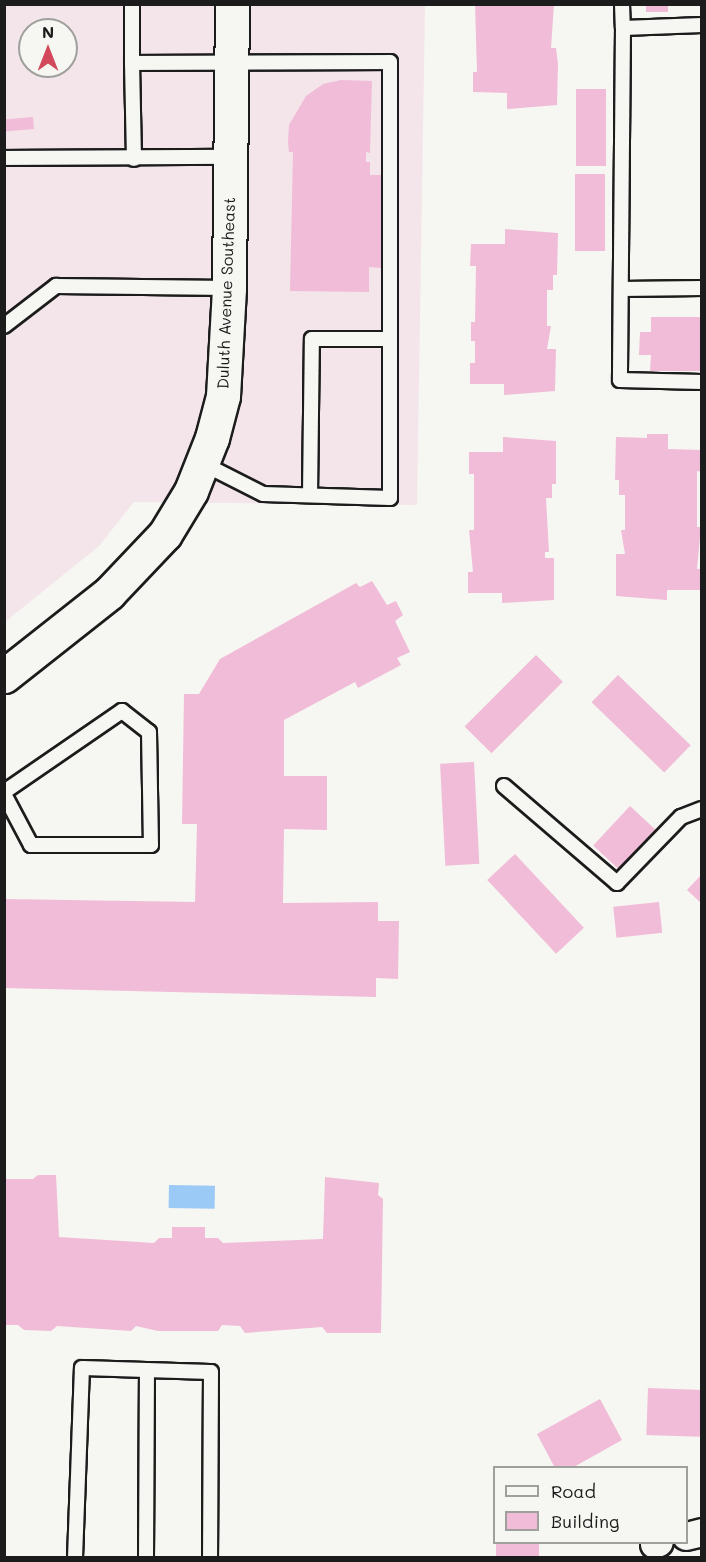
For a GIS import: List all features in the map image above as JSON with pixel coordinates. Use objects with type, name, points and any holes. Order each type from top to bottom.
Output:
[{"type":"street","name":"Duluth Avenue Southeast","points":[[4,676],[110,593],[165,534],[191,491],[202,463],[223,396],[229,288],[232,4]]},
{"type":"lane","points":[[132,4],[134,159]]},
{"type":"lane","points":[[622,4],[620,380],[702,382]]},
{"type":"lane","points":[[622,28],[702,25]]},
{"type":"lane","points":[[132,63],[390,62],[390,498],[263,494],[202,463]]},
{"type":"lane","points":[[4,158],[230,157]]},
{"type":"lane","points":[[4,326],[56,286],[229,288]]},
{"type":"lane","points":[[621,289],[702,288]]},
{"type":"lane","points":[[310,495],[312,339],[390,339]]},
{"type":"lane","points":[[122,711],[149,732],[151,845],[31,845],[4,793],[122,711]]},
{"type":"lane","points":[[504,786],[617,884],[681,817],[702,809]]},
{"type":"lane","points":[[75,1557],[82,1368],[211,1372],[210,1557]]},
{"type":"lane","points":[[146,1557],[147,1370]]},
{"type":"shaded area","points":[[5,5],[425,5],[417,505],[134,502],[99,546],[5,622]]},
{"type":"water","points":[[169,1185],[215,1186],[215,1209],[169,1208]]},
{"type":"building","points":[[475,4],[554,4],[551,48],[556,48],[558,64],[557,105],[507,109],[507,93],[473,92],[473,72],[477,72]]},
{"type":"building","points":[[646,4],[668,4],[668,12],[646,12]]},
{"type":"building","points":[[341,80],[372,81],[370,153],[366,152],[366,162],[370,162],[370,175],[382,175],[381,268],[369,267],[369,292],[290,291],[293,152],[289,152],[289,125],[306,96],[323,84]]},
{"type":"building","points":[[576,89],[606,89],[606,166],[576,166]]},
{"type":"building","points":[[33,117],[34,129],[5,131],[4,120]]},
{"type":"building","points":[[575,174],[605,174],[605,251],[575,251]]},
{"type":"building","points":[[505,229],[558,233],[557,275],[553,275],[553,290],[547,290],[547,326],[551,326],[547,349],[556,349],[555,391],[504,395],[504,384],[470,384],[470,363],[475,363],[475,341],[471,341],[471,322],[475,322],[476,266],[470,266],[471,244],[505,244]]},
{"type":"building","points":[[651,317],[702,317],[702,371],[650,371],[651,355],[639,355],[640,332],[651,332]]},
{"type":"building","points":[[647,434],[668,434],[668,449],[702,450],[702,472],[697,471],[697,527],[701,527],[697,569],[701,569],[701,590],[667,590],[667,600],[616,596],[616,554],[625,554],[621,530],[625,530],[625,495],[619,495],[619,480],[615,480],[616,437],[647,438]]},
{"type":"building","points":[[503,437],[556,441],[556,484],[552,484],[552,498],[546,498],[549,552],[545,552],[545,558],[554,558],[554,600],[502,603],[502,593],[468,593],[468,572],[473,572],[469,530],[474,530],[474,474],[469,474],[469,452],[503,452]]},
{"type":"building","points":[[372,581],[387,605],[396,601],[403,615],[395,621],[410,652],[397,658],[401,665],[358,688],[355,682],[284,720],[284,776],[327,776],[327,830],[284,829],[283,903],[378,902],[378,921],[399,921],[398,979],[376,978],[376,997],[4,988],[4,899],[195,902],[197,824],[182,824],[184,694],[199,694],[220,659],[356,583],[360,587]]},
{"type":"building","points":[[536,655],[563,682],[491,753],[465,726]]},
{"type":"building","points":[[618,675],[691,745],[664,772],[592,702]]},
{"type":"building","points":[[474,762],[479,864],[445,866],[440,764]]},
{"type":"building","points":[[630,806],[656,830],[619,869],[593,845]]},
{"type":"building","points":[[515,854],[584,928],[556,954],[487,880]]},
{"type":"building","points":[[702,874],[702,904],[687,890]]},
{"type":"building","points":[[659,902],[662,933],[616,938],[613,907]]},
{"type":"building","points":[[38,1175],[56,1175],[59,1237],[154,1243],[159,1238],[172,1238],[172,1227],[205,1227],[205,1238],[218,1238],[223,1243],[323,1239],[325,1177],[379,1183],[378,1195],[383,1199],[381,1333],[327,1333],[322,1327],[245,1333],[240,1326],[222,1325],[218,1331],[158,1331],[136,1326],[131,1331],[57,1326],[51,1331],[24,1330],[18,1325],[5,1325],[5,1179],[33,1179]]},
{"type":"building","points":[[648,1388],[702,1390],[700,1437],[646,1435]]},
{"type":"building","points":[[600,1399],[622,1440],[576,1466],[554,1466],[537,1434]]},
{"type":"building","points":[[496,1544],[539,1544],[539,1558],[496,1558]]}]
